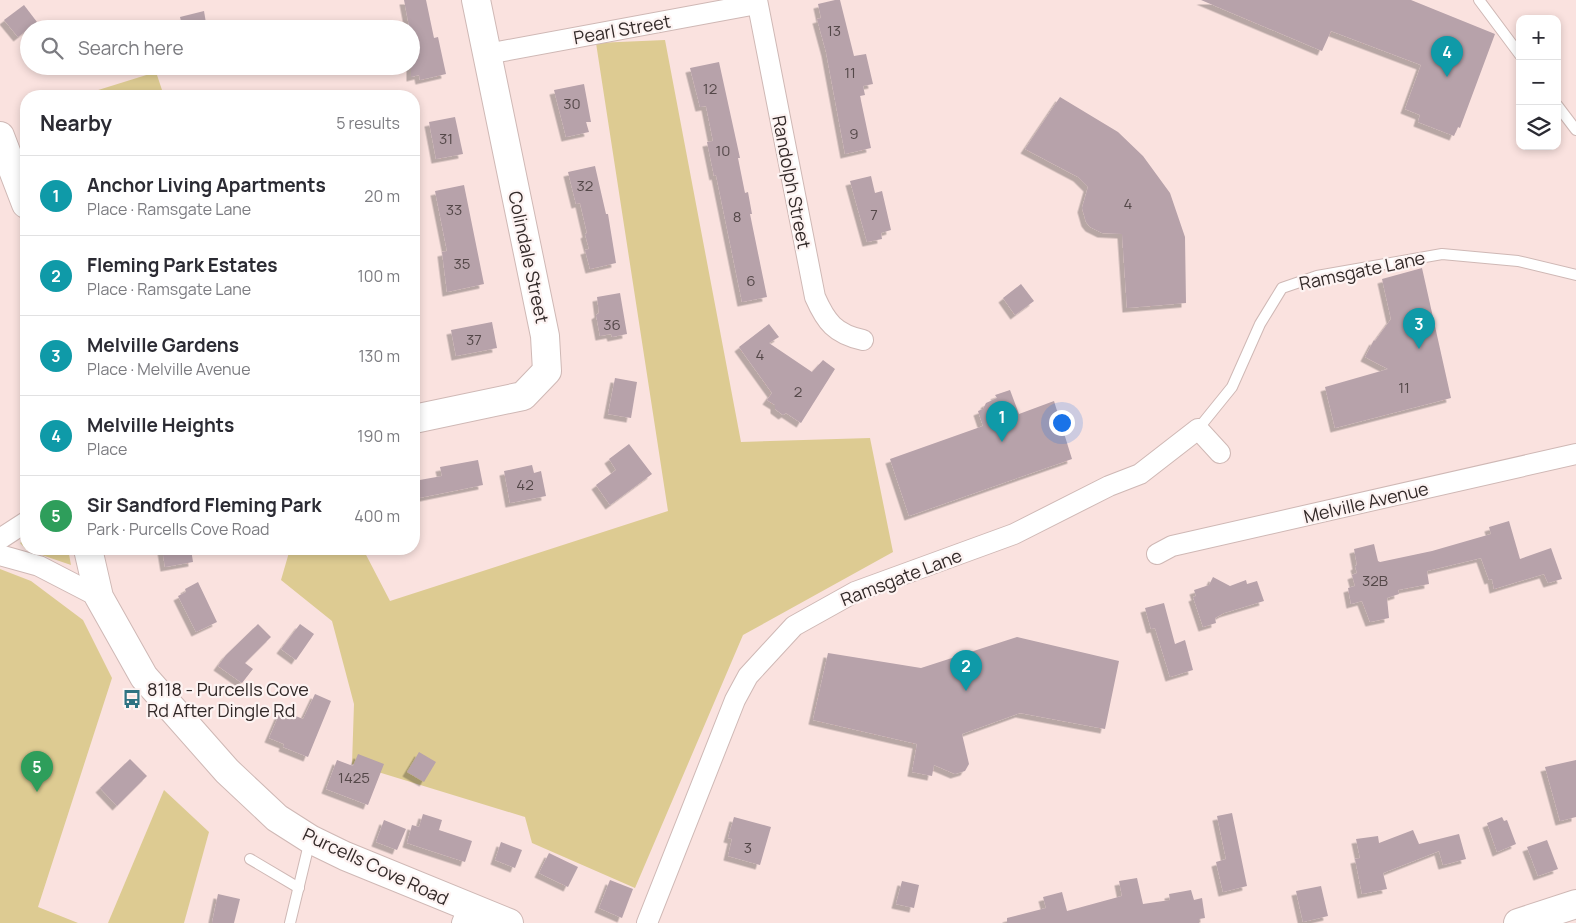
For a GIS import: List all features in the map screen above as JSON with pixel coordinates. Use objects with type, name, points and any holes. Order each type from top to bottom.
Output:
[{"type":"main road","name":"Colindale Street","points":[[420,418],[523,396],[547,371],[545,336],[476,0]]},
{"type":"main road","points":[[0,136],[20,188]]},
{"type":"main road","name":"Purcells Cove Road","points":[[89,555],[99,597],[134,660],[154,691],[227,771],[277,818],[310,839],[382,872],[465,915],[509,923]]},
{"type":"main road","points":[[1518,923],[1576,904]]},
{"type":"street","name":"Pearl Street","points":[[488,54],[757,2]]},
{"type":"street","name":"Randolph Street","points":[[757,2],[815,297],[827,320],[836,329],[847,337],[863,340]]},
{"type":"street","points":[[1198,430],[1220,453]]},
{"type":"street","name":"Ramsgate Lane","points":[[647,923],[735,700],[748,676],[794,626],[855,592],[1014,534],[1109,486],[1140,474],[1198,430]]},
{"type":"street","name":"Melville Avenue","points":[[1157,554],[1172,546],[1576,454]]},
{"type":"street","points":[[0,539],[20,526]]},
{"type":"street","points":[[0,555],[39,566],[99,597]]},
{"type":"lane","points":[[1479,0],[1516,49]]},
{"type":"lane","points":[[1561,110],[1576,130]]},
{"type":"lane","name":"Ramsgate Lane","points":[[1198,430],[1232,387],[1260,324],[1282,288],[1317,276],[1442,254],[1518,261],[1576,275]]},
{"type":"lane","points":[[290,923],[310,839]]},
{"type":"lane","points":[[250,858],[298,888]]},
{"type":"shaded area","points":[[665,40],[741,442],[870,438],[893,552],[743,635],[635,888],[532,843],[525,817],[352,764],[354,704],[332,621],[281,580],[288,555],[366,555],[390,601],[668,511],[596,43]]},
{"type":"shaded area","points":[[146,75],[157,75],[162,90],[98,90]]},
{"type":"shaded area","points":[[42,555],[69,555],[71,565]]},
{"type":"shaded area","points":[[0,569],[31,581],[83,620],[112,678],[38,907],[78,923],[0,923]]},
{"type":"shaded area","points":[[164,790],[209,832],[184,923],[108,923]]},
{"type":"building","points":[[404,0],[426,0],[434,38],[438,37],[446,74],[420,80],[420,20],[408,20]]},
{"type":"building","points":[[840,0],[854,56],[866,54],[873,84],[863,86],[865,95],[860,96],[871,148],[845,154],[826,52],[817,19],[821,18],[818,4]]},
{"type":"building","points":[[1201,0],[1411,0],[1495,34],[1460,128],[1458,127],[1454,136],[1418,122],[1420,115],[1405,109],[1421,65],[1331,31],[1322,51]]},
{"type":"building","points":[[24,5],[35,20],[20,20],[20,35],[18,37],[4,20]]},
{"type":"building","points":[[204,11],[206,20],[181,20],[180,17]]},
{"type":"building","points":[[719,62],[740,158],[738,158],[745,193],[748,192],[752,214],[750,214],[767,297],[742,302],[716,175],[714,176],[707,142],[713,141],[706,106],[700,107],[690,68]]},
{"type":"building","points":[[584,84],[591,122],[586,122],[589,132],[566,137],[554,90]]},
{"type":"building","points":[[1060,97],[1118,132],[1143,156],[1170,193],[1185,237],[1186,303],[1127,308],[1122,234],[1102,233],[1090,227],[1086,222],[1082,208],[1088,187],[1078,177],[1025,149]]},
{"type":"building","points":[[455,117],[463,154],[436,159],[429,122]]},
{"type":"building","points":[[595,166],[606,214],[608,214],[616,263],[590,269],[585,250],[589,249],[585,234],[587,233],[580,203],[576,204],[568,172]]},
{"type":"building","points":[[871,176],[875,193],[882,191],[891,230],[881,233],[882,239],[867,242],[850,181]]},
{"type":"building","points":[[464,185],[484,284],[447,292],[442,252],[447,251],[435,191]]},
{"type":"building","points":[[1422,268],[1451,398],[1335,428],[1325,387],[1388,369],[1365,357],[1374,340],[1391,319],[1382,279]]},
{"type":"building","points":[[1021,284],[1034,301],[1015,315],[1003,298]]},
{"type":"building","points":[[620,293],[627,334],[612,337],[611,334],[600,336],[596,315],[599,313],[597,297]]},
{"type":"building","points":[[492,322],[497,348],[456,356],[451,330]]},
{"type":"building","points":[[769,324],[779,337],[769,343],[812,372],[823,360],[835,369],[801,423],[786,413],[783,415],[775,409],[775,405],[767,400],[772,393],[739,347]]},
{"type":"building","points":[[615,378],[637,382],[631,418],[608,414]]},
{"type":"building","points":[[1010,390],[1019,414],[1054,401],[1072,459],[909,516],[890,459],[983,426],[978,411],[983,409],[986,403],[997,398],[995,395]]},
{"type":"building","points":[[629,444],[652,474],[610,505],[596,485],[616,470],[609,459]]},
{"type":"building","points":[[478,460],[483,485],[420,498],[420,480],[442,476],[440,467]]},
{"type":"building","points":[[532,465],[534,473],[541,471],[546,496],[510,503],[504,471]]},
{"type":"building","points":[[1509,521],[1520,559],[1551,548],[1562,579],[1548,583],[1544,574],[1494,589],[1492,579],[1489,580],[1481,558],[1427,571],[1429,584],[1398,590],[1399,594],[1387,598],[1389,618],[1370,622],[1362,601],[1351,604],[1348,588],[1355,586],[1352,575],[1357,573],[1354,549],[1374,544],[1378,561],[1380,562],[1432,551],[1491,534],[1489,527]]},
{"type":"building","points":[[163,555],[192,555],[193,562],[165,567]]},
{"type":"building","points":[[1213,577],[1230,586],[1246,580],[1247,584],[1257,581],[1264,601],[1224,613],[1215,618],[1216,623],[1203,627],[1193,597],[1196,596],[1194,590],[1209,585]]},
{"type":"building","points":[[198,582],[217,622],[196,632],[178,596],[186,592],[185,589]]},
{"type":"building","points":[[1164,603],[1175,644],[1185,640],[1193,670],[1170,677],[1155,628],[1151,629],[1145,608]]},
{"type":"building","points":[[258,624],[271,637],[245,663],[253,669],[242,683],[218,666],[226,655]]},
{"type":"building","points":[[300,624],[314,634],[296,660],[281,649]]},
{"type":"building","points":[[1017,637],[1119,661],[1105,729],[1020,713],[962,734],[969,764],[965,771],[955,774],[934,765],[932,776],[912,772],[917,744],[813,720],[828,653],[921,668]]},
{"type":"building","points":[[315,694],[331,701],[308,757],[283,747],[284,744],[269,738],[281,710],[303,719]]},
{"type":"building","points":[[419,752],[436,762],[424,782],[407,772]]},
{"type":"building","points":[[358,754],[384,764],[368,805],[326,789],[337,760],[353,766]]},
{"type":"building","points":[[130,759],[147,776],[117,806],[100,788]]},
{"type":"building","points":[[1576,760],[1576,817],[1560,821],[1545,767]]},
{"type":"building","points":[[1232,813],[1247,886],[1223,892],[1216,862],[1226,859],[1217,816]]},
{"type":"building","points":[[423,814],[442,820],[439,830],[472,841],[465,862],[407,843],[412,825],[419,827]]},
{"type":"building","points":[[734,817],[771,827],[760,865],[728,856],[732,839],[728,838]]},
{"type":"building","points":[[1502,817],[1504,821],[1507,820],[1516,844],[1497,852],[1487,823]]},
{"type":"building","points":[[384,820],[406,829],[397,850],[376,842]]},
{"type":"building","points":[[1413,830],[1419,844],[1459,834],[1466,859],[1443,865],[1439,851],[1383,873],[1387,889],[1362,894],[1355,859],[1360,858],[1356,839],[1378,836],[1379,843]]},
{"type":"building","points":[[1547,840],[1558,869],[1538,876],[1527,847]]},
{"type":"building","points":[[501,842],[522,850],[515,868],[495,860]]},
{"type":"building","points":[[549,853],[578,867],[568,887],[539,873]]},
{"type":"building","points":[[1137,878],[1143,904],[1170,900],[1169,894],[1191,890],[1194,900],[1202,898],[1205,918],[1199,919],[1199,923],[1007,923],[1007,918],[1046,908],[1043,897],[1062,892],[1067,911],[1122,896],[1119,881]]},
{"type":"building","points":[[610,880],[633,889],[622,918],[599,908]]},
{"type":"building","points":[[902,881],[919,885],[914,908],[896,904]]},
{"type":"building","points":[[1321,886],[1328,916],[1303,922],[1296,891]]},
{"type":"building","points":[[218,894],[240,899],[234,923],[212,923]]},
{"type":"place","name":"Melville Heights","points":[[1447,77]]},
{"type":"place","name":"Melville Gardens","points":[[1419,349]]},
{"type":"place","name":"Anchor Living Apartments","points":[[1002,442]]},
{"type":"place","name":"Fleming Park Estates","points":[[966,691]]},
{"type":"place","name":"8118 - Purcells Cove Rd After Dingle Rd","points":[[132,699]]},
{"type":"place","name":"Sir Sandford Fleming Park","points":[[37,792]]}]
